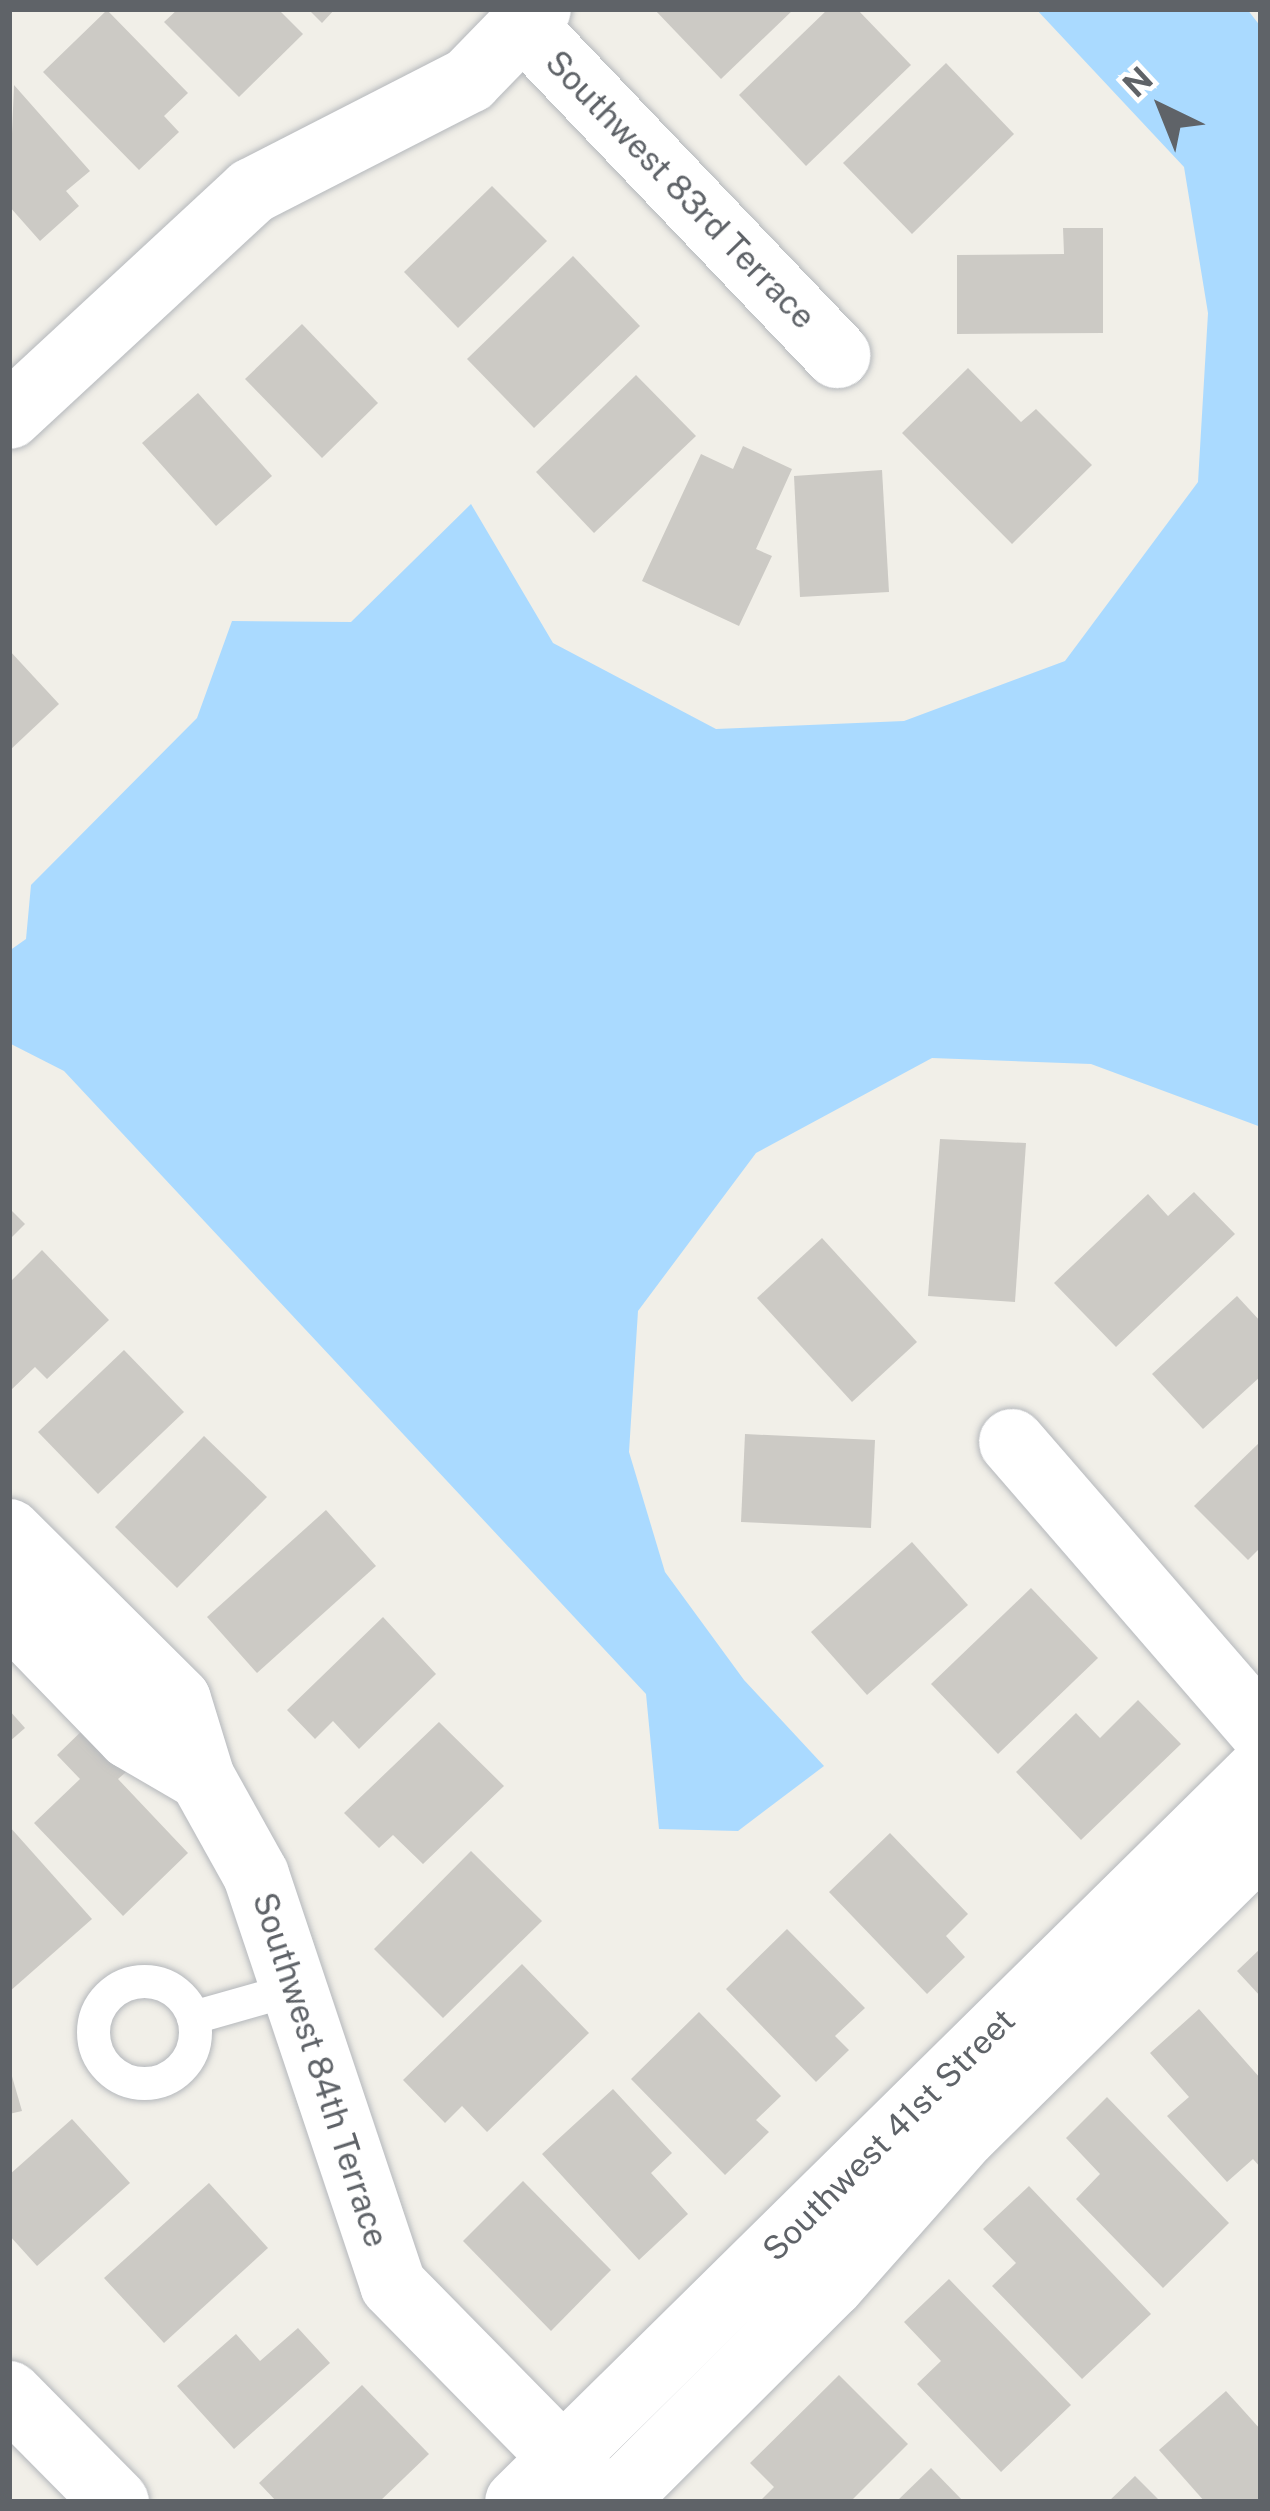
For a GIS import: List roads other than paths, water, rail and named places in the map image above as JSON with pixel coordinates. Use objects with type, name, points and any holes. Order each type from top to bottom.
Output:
[{"type":"street","name":"Southwest 83rd Terrace","points":[[531,17],[837,355]]},
{"type":"street","points":[[9,416],[252,191],[469,80],[531,17]]},
{"type":"street","points":[[1012,1442],[1261,1729]]},
{"type":"street","name":"Southwest 84th Terrace","points":[[9,1532],[178,1700],[202,1778],[256,1875],[393,2285],[574,2491]]},
{"type":"street","points":[[9,1611],[130,1736],[202,1778]]},
{"type":"street","name":"Southwest 41st Street","points":[[574,2491],[1261,1769]]},
{"type":"street","name":"Southwest 41st Street","points":[[574,2491],[832,2284],[964,2135],[1261,1842]]},
{"type":"street","points":[[9,2394],[116,2502]]},
{"type":"lane","points":[[193,2017],[292,1989]]},
{"type":"water","points":[[1036,9],[1247,9],[1261,27],[1261,1127],[1091,1064],[932,1058],[756,1153],[638,1311],[629,1452],[665,1572],[744,1680],[824,1766],[738,1831],[659,1829],[646,1694],[64,1071],[9,1043],[9,951],[26,939],[31,885],[197,718],[232,621],[351,622],[471,504],[553,643],[716,729],[904,721],[1065,661],[1198,482],[1208,313],[1184,167]]}]
